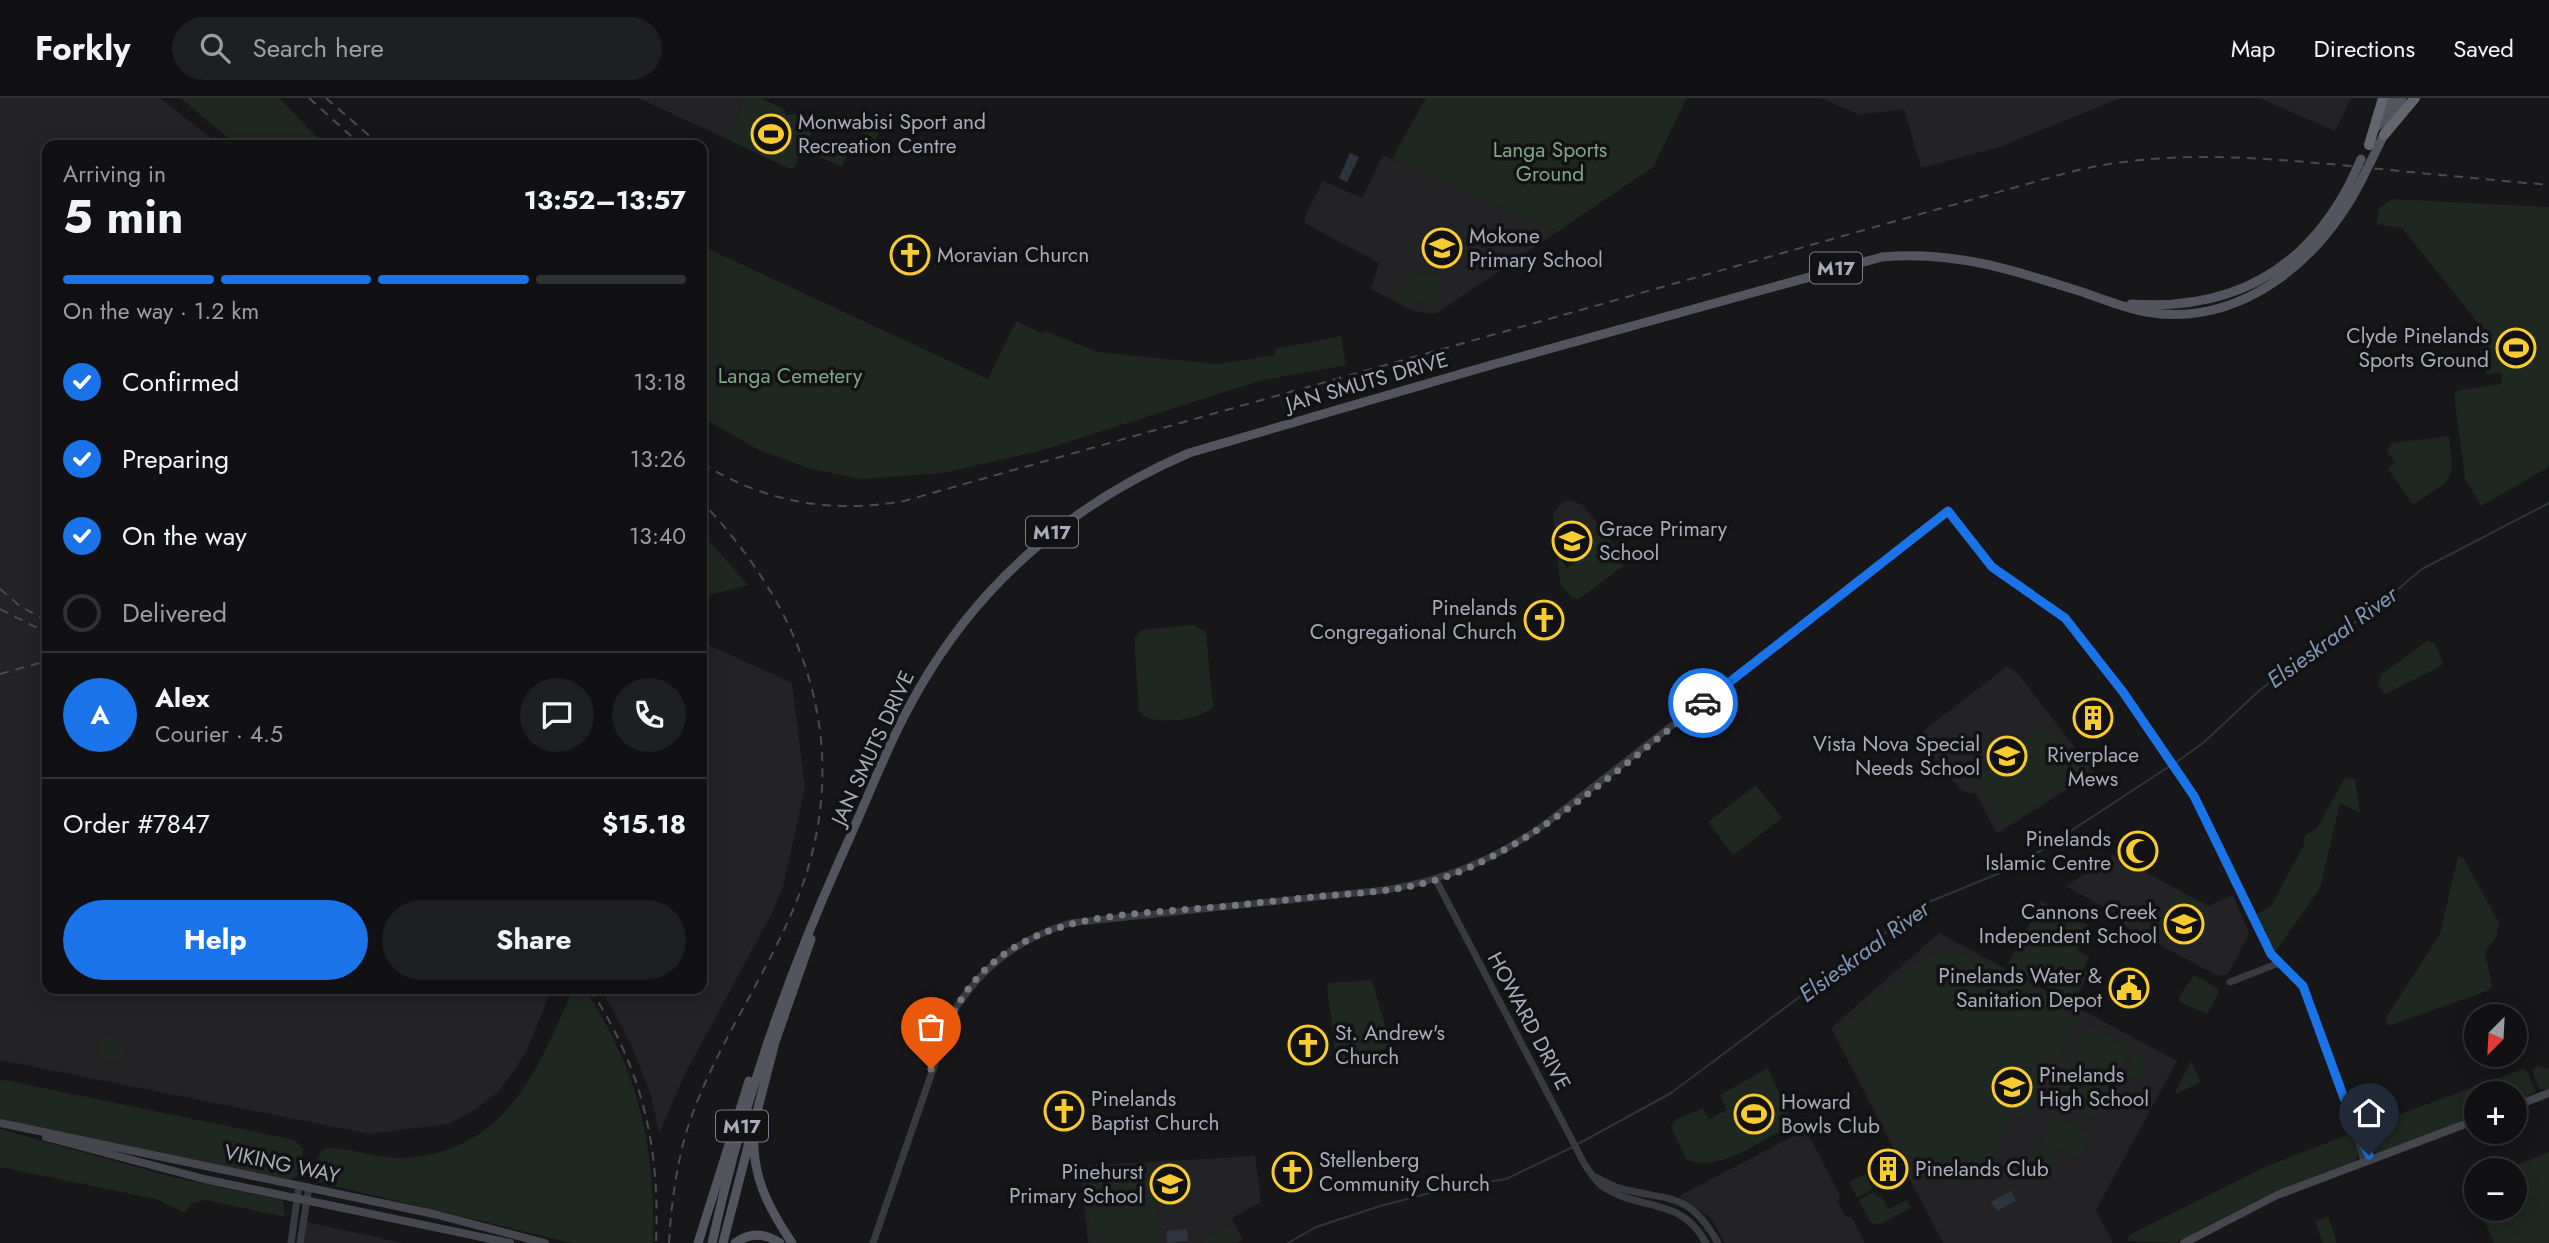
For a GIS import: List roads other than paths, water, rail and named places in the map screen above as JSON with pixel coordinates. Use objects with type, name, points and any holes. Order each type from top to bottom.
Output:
[{"type":"highway","points":[[2369,145],[2383,98]]},
{"type":"highway","points":[[2384,135],[2415,98]]},
{"type":"main road","name":"JAN SMUTS DRIVE","points":[[2366,161],[2369,145],[2392,98]]},
{"type":"main road","name":"JAN SMUTS DRIVE","points":[[712,1243],[734,1152],[767,1042],[810,927],[907,710],[961,626],[1033,548],[1078,511],[1148,470],[1233,439],[1882,257],[1928,255],[1970,259],[2132,309],[2166,314],[2216,308],[2253,295],[2285,276],[2319,245],[2343,214],[2366,161],[2384,135],[2403,98]]},
{"type":"main road","name":"JAN SMUTS DRIVE","points":[[723,1243],[775,1042],[835,872]]},
{"type":"main road","points":[[698,1243],[743,1097],[767,1042]]},
{"type":"main road","points":[[2527,1101],[2549,1093]]},
{"type":"main road","points":[[757,1108],[753,1144],[759,1184],[769,1207],[792,1243]]},
{"type":"main road","name":"VIKING WAY","points":[[0,1123],[433,1214],[545,1243]]},
{"type":"main road","points":[[2184,1243],[2277,1195],[2464,1124]]},
{"type":"main road","name":"VIKING WAY","points":[[10,1125],[102,1154],[296,1200],[510,1243]]},
{"type":"main road","points":[[735,1243],[744,1237],[759,1234],[780,1243]]},
{"type":"street","points":[[873,1243],[952,1014],[971,986],[1012,948],[1053,929],[1094,919],[1385,890],[1436,880],[1480,864],[1535,831],[1948,511],[1992,567],[2065,618],[2123,692],[2200,807],[2259,931],[2279,963],[2303,986],[2367,1160]]},
{"type":"street","name":"HOWARD DRIVE","points":[[1436,880],[1581,1158],[1594,1177],[1603,1187],[1616,1194],[1677,1212],[1695,1225],[1706,1243]]},
{"type":"street","points":[[2230,982],[2279,963]]},
{"type":"street","points":[[1594,1177],[1616,1188],[1684,1203],[1705,1221],[1718,1243]]},
{"type":"street","points":[[291,1243],[299,1185]]},
{"type":"street","points":[[300,1243],[309,1187]]},
{"type":"waterway","name":"Elsieskraal River","points":[[2175,763],[2203,743],[2261,689],[2378,606],[2422,569],[2549,503]]},
{"type":"waterway","name":"Elsieskraal River","points":[[1578,1144],[1671,1093],[1924,904],[2017,866],[2170,766]]},
{"type":"waterway","name":"Elsieskraal River","points":[[1288,1243],[1316,1227],[1380,1206],[1449,1188],[1506,1179],[1573,1147]]},
{"type":"railway","points":[[309,98],[355,140]]},
{"type":"railway","points":[[326,98],[374,140]]},
{"type":"railway","points":[[707,466],[749,487],[799,502],[851,506],[904,501],[2096,166],[2168,158],[2241,158],[2549,185]]},
{"type":"railway","points":[[669,1243],[674,1188],[686,1133],[707,1078],[789,919],[810,861],[821,805],[822,750],[814,697],[797,645],[773,595],[741,547],[707,508]]},
{"type":"railway","points":[[0,589],[20,606],[42,618]]},
{"type":"railway","points":[[0,609],[42,630]]},
{"type":"railway","points":[[0,674],[42,662]]},
{"type":"railway","points":[[593,994],[623,1049],[644,1110],[655,1174],[656,1243]]},
{"type":"place","name":"Monwabisi Sport and Recreation Centre","points":[[771,134]]},
{"type":"place","name":"Mokone Primary School","points":[[1442,248]]},
{"type":"place","name":"Moravian Churcn","points":[[910,255]]},
{"type":"place","name":"Clyde Pinelands Sports Ground","points":[[2516,348]]},
{"type":"place","name":"Grace Primary School","points":[[1572,541]]},
{"type":"place","name":"Pinelands Congregational Church","points":[[1544,620]]},
{"type":"place","name":"Riverplace Mews","points":[[2093,718]]},
{"type":"place","name":"Vista Nova Special Needs School","points":[[2007,756]]},
{"type":"place","name":"Pinelands Islamic Centre","points":[[2138,851]]},
{"type":"place","name":"Cannons Creek Independent School","points":[[2184,924]]},
{"type":"place","name":"Pinelands Water & Sanitation Depot","points":[[2129,988]]},
{"type":"place","name":"St. Andrew's Church","points":[[1308,1045]]},
{"type":"place","name":"Pinelands High School","points":[[2012,1087]]},
{"type":"place","name":"Pinelands Baptist Church","points":[[1064,1111]]},
{"type":"place","name":"Howard Bowls Club","points":[[1754,1114]]},
{"type":"place","name":"Pinelands Club","points":[[1888,1169]]},
{"type":"place","name":"Stellenberg Community Church","points":[[1292,1172]]},
{"type":"place","name":"Pinehurst Primary School","points":[[1170,1184]]},
{"type":"park label","name":"Langa Sports Ground","points":[[1550,162]]},
{"type":"park label","name":"Langa Cemetery","points":[[790,376]]}]
